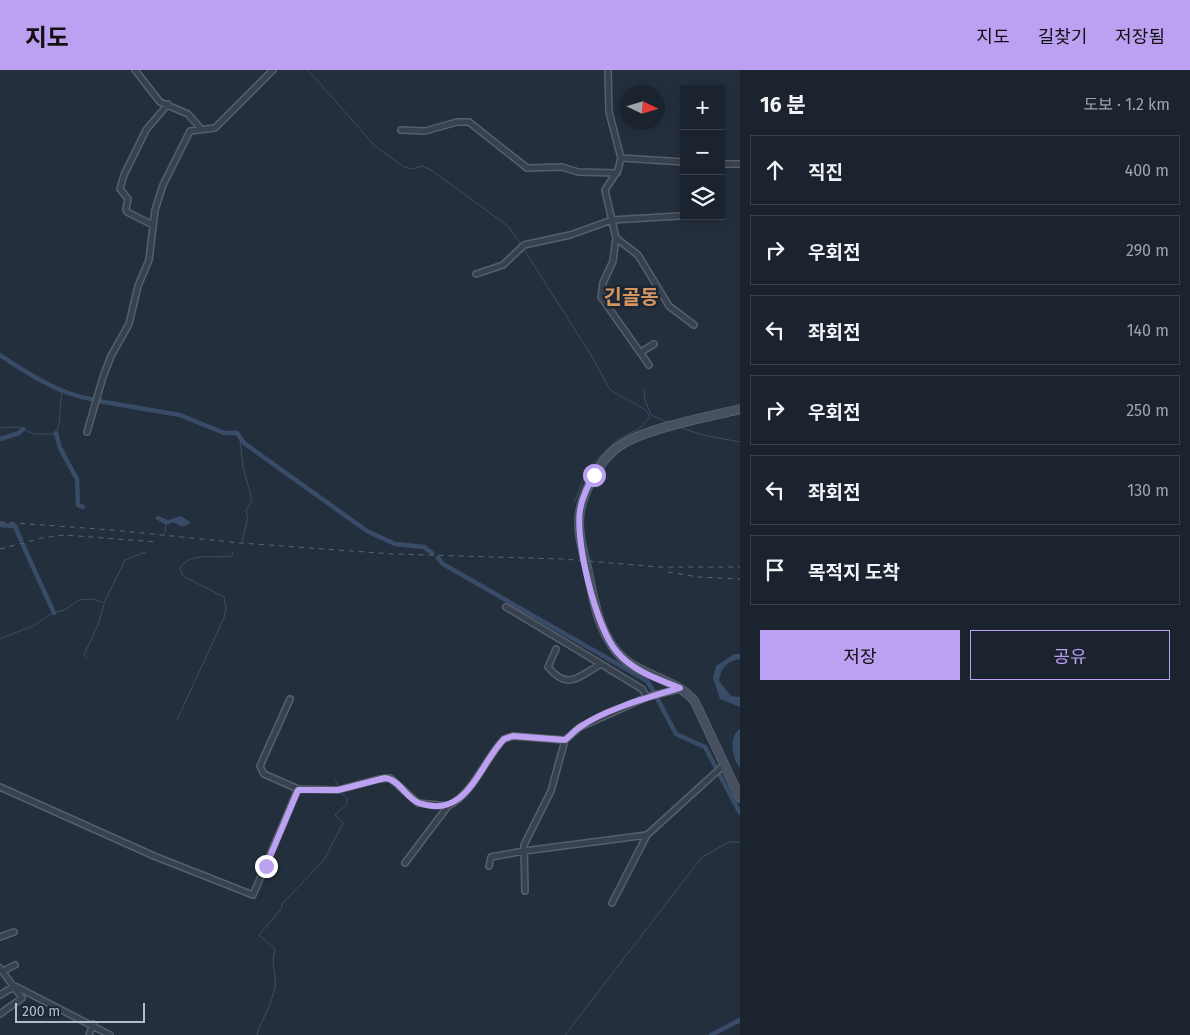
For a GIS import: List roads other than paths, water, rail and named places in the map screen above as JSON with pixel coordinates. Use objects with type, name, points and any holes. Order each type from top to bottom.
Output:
[{"type":"main road","points":[[740,408],[650,432],[621,445],[604,461],[594,475],[580,509],[580,534],[593,599],[602,628],[608,640],[616,651],[632,666],[688,693],[695,702],[740,798]]},
{"type":"street","points":[[135,70],[160,102],[188,114],[201,129]]},
{"type":"street","points":[[87,432],[105,370],[129,324],[138,286],[149,260],[153,225],[169,170],[190,131],[215,128],[273,70]]},
{"type":"street","points":[[608,70],[609,112],[621,158],[616,173],[605,190],[616,238],[613,260],[603,283],[601,297],[649,365]]},
{"type":"street","points":[[153,225],[127,212],[128,199],[120,189],[124,175],[146,130],[168,104]]},
{"type":"street","points":[[401,130],[425,131],[457,122],[469,122],[527,168],[562,167],[578,172],[616,173]]},
{"type":"street","points":[[621,158],[680,162]]},
{"type":"street","points":[[725,164],[740,164]]},
{"type":"street","points":[[476,274],[503,265],[524,245],[570,235],[612,220],[679,216]]},
{"type":"street","points":[[616,238],[638,254],[669,306],[694,325]]},
{"type":"street","points":[[641,352],[654,344]]},
{"type":"street","points":[[506,607],[642,689],[646,697]]},
{"type":"street","points":[[556,649],[548,667],[556,677],[564,682],[570,682],[601,664]]},
{"type":"street","points":[[525,891],[524,851],[529,834],[552,791],[565,740],[580,727],[646,697],[680,688]]},
{"type":"street","points":[[290,699],[262,760],[260,770],[264,774],[298,790],[338,790],[385,778],[398,784],[418,802],[448,806]]},
{"type":"street","points":[[405,863],[448,806],[457,802],[470,787],[504,739],[513,736],[565,740]]},
{"type":"street","points":[[612,904],[647,835],[724,765]]},
{"type":"street","points":[[0,787],[154,856],[253,895],[298,790]]},
{"type":"street","points":[[490,866],[491,857],[647,835]]},
{"type":"street","points":[[0,937],[14,932]]},
{"type":"street","points":[[0,1014],[22,998],[15,986],[1,970],[15,965]]},
{"type":"street","points":[[0,995],[15,986]]},
{"type":"street","points":[[15,986],[93,1024],[110,1035]]},
{"type":"street","points":[[89,1035],[93,1024]]},
{"type":"water","points":[[158,516],[168,520],[181,516],[191,523],[182,527],[173,522],[166,525],[156,519],[155,517]]},
{"type":"water","points":[[734,654],[740,654],[740,659],[732,661],[725,666],[719,681],[731,696],[740,697],[740,707],[720,699],[713,678],[716,666]]},
{"type":"water","points":[[740,729],[740,768],[732,748],[734,737]]},
{"type":"waterway","points":[[308,70],[375,146],[404,167],[412,169],[422,166],[431,170],[508,226],[521,245]]},
{"type":"waterway","points":[[523,248],[591,355],[610,390],[646,410],[650,417],[640,428],[617,440],[588,468],[574,503]]},
{"type":"waterway","points":[[0,355],[32,376],[55,388],[91,399]]},
{"type":"waterway","points":[[644,389],[645,400],[651,415],[669,423]]},
{"type":"waterway","points":[[0,428],[18,427],[34,434],[55,434],[59,425],[62,392]]},
{"type":"waterway","points":[[98,401],[180,415],[224,433],[237,433],[244,443],[367,531],[395,544],[424,547],[432,553]]},
{"type":"waterway","points":[[679,427],[703,435],[740,442]]},
{"type":"waterway","points":[[0,439],[19,433],[23,429]]},
{"type":"waterway","points":[[56,433],[60,448],[77,479],[78,505],[83,507]]},
{"type":"waterway","points":[[240,440],[243,467],[252,500],[246,511],[248,517],[242,542]]},
{"type":"waterway","points":[[0,525],[15,526],[21,540]]},
{"type":"waterway","points":[[165,533],[166,525]]},
{"type":"waterway","points":[[23,545],[54,613]]},
{"type":"waterway","points":[[0,639],[35,625],[52,613],[64,610],[79,600],[92,599],[104,603],[125,560],[146,552]]},
{"type":"waterway","points":[[177,720],[224,618],[226,608],[224,597],[183,576],[180,568],[191,559],[226,557],[232,556],[233,552]]},
{"type":"waterway","points":[[438,558],[443,564],[647,681],[654,692]]},
{"type":"waterway","points":[[87,658],[84,655],[99,622],[104,604]]},
{"type":"waterway","points":[[657,698],[676,734],[705,747],[740,813]]},
{"type":"waterway","points":[[335,780],[338,786]]},
{"type":"waterway","points":[[257,1035],[275,987],[273,961],[275,949],[259,935],[282,908],[282,904],[324,860],[343,823],[335,815],[347,804],[347,799],[341,792]]},
{"type":"waterway","points":[[565,1035],[702,857],[729,842],[740,842]]},
{"type":"waterway","points":[[711,1035],[740,1020]]},
{"type":"railway","points":[[0,522],[393,554],[563,559],[659,567],[740,567]]},
{"type":"railway","points":[[0,549],[42,538],[65,535],[157,542]]},
{"type":"railway","points":[[668,572],[698,577],[740,579]]},
{"type":"district","name":"긴골동","points":[[631,297]]}]
